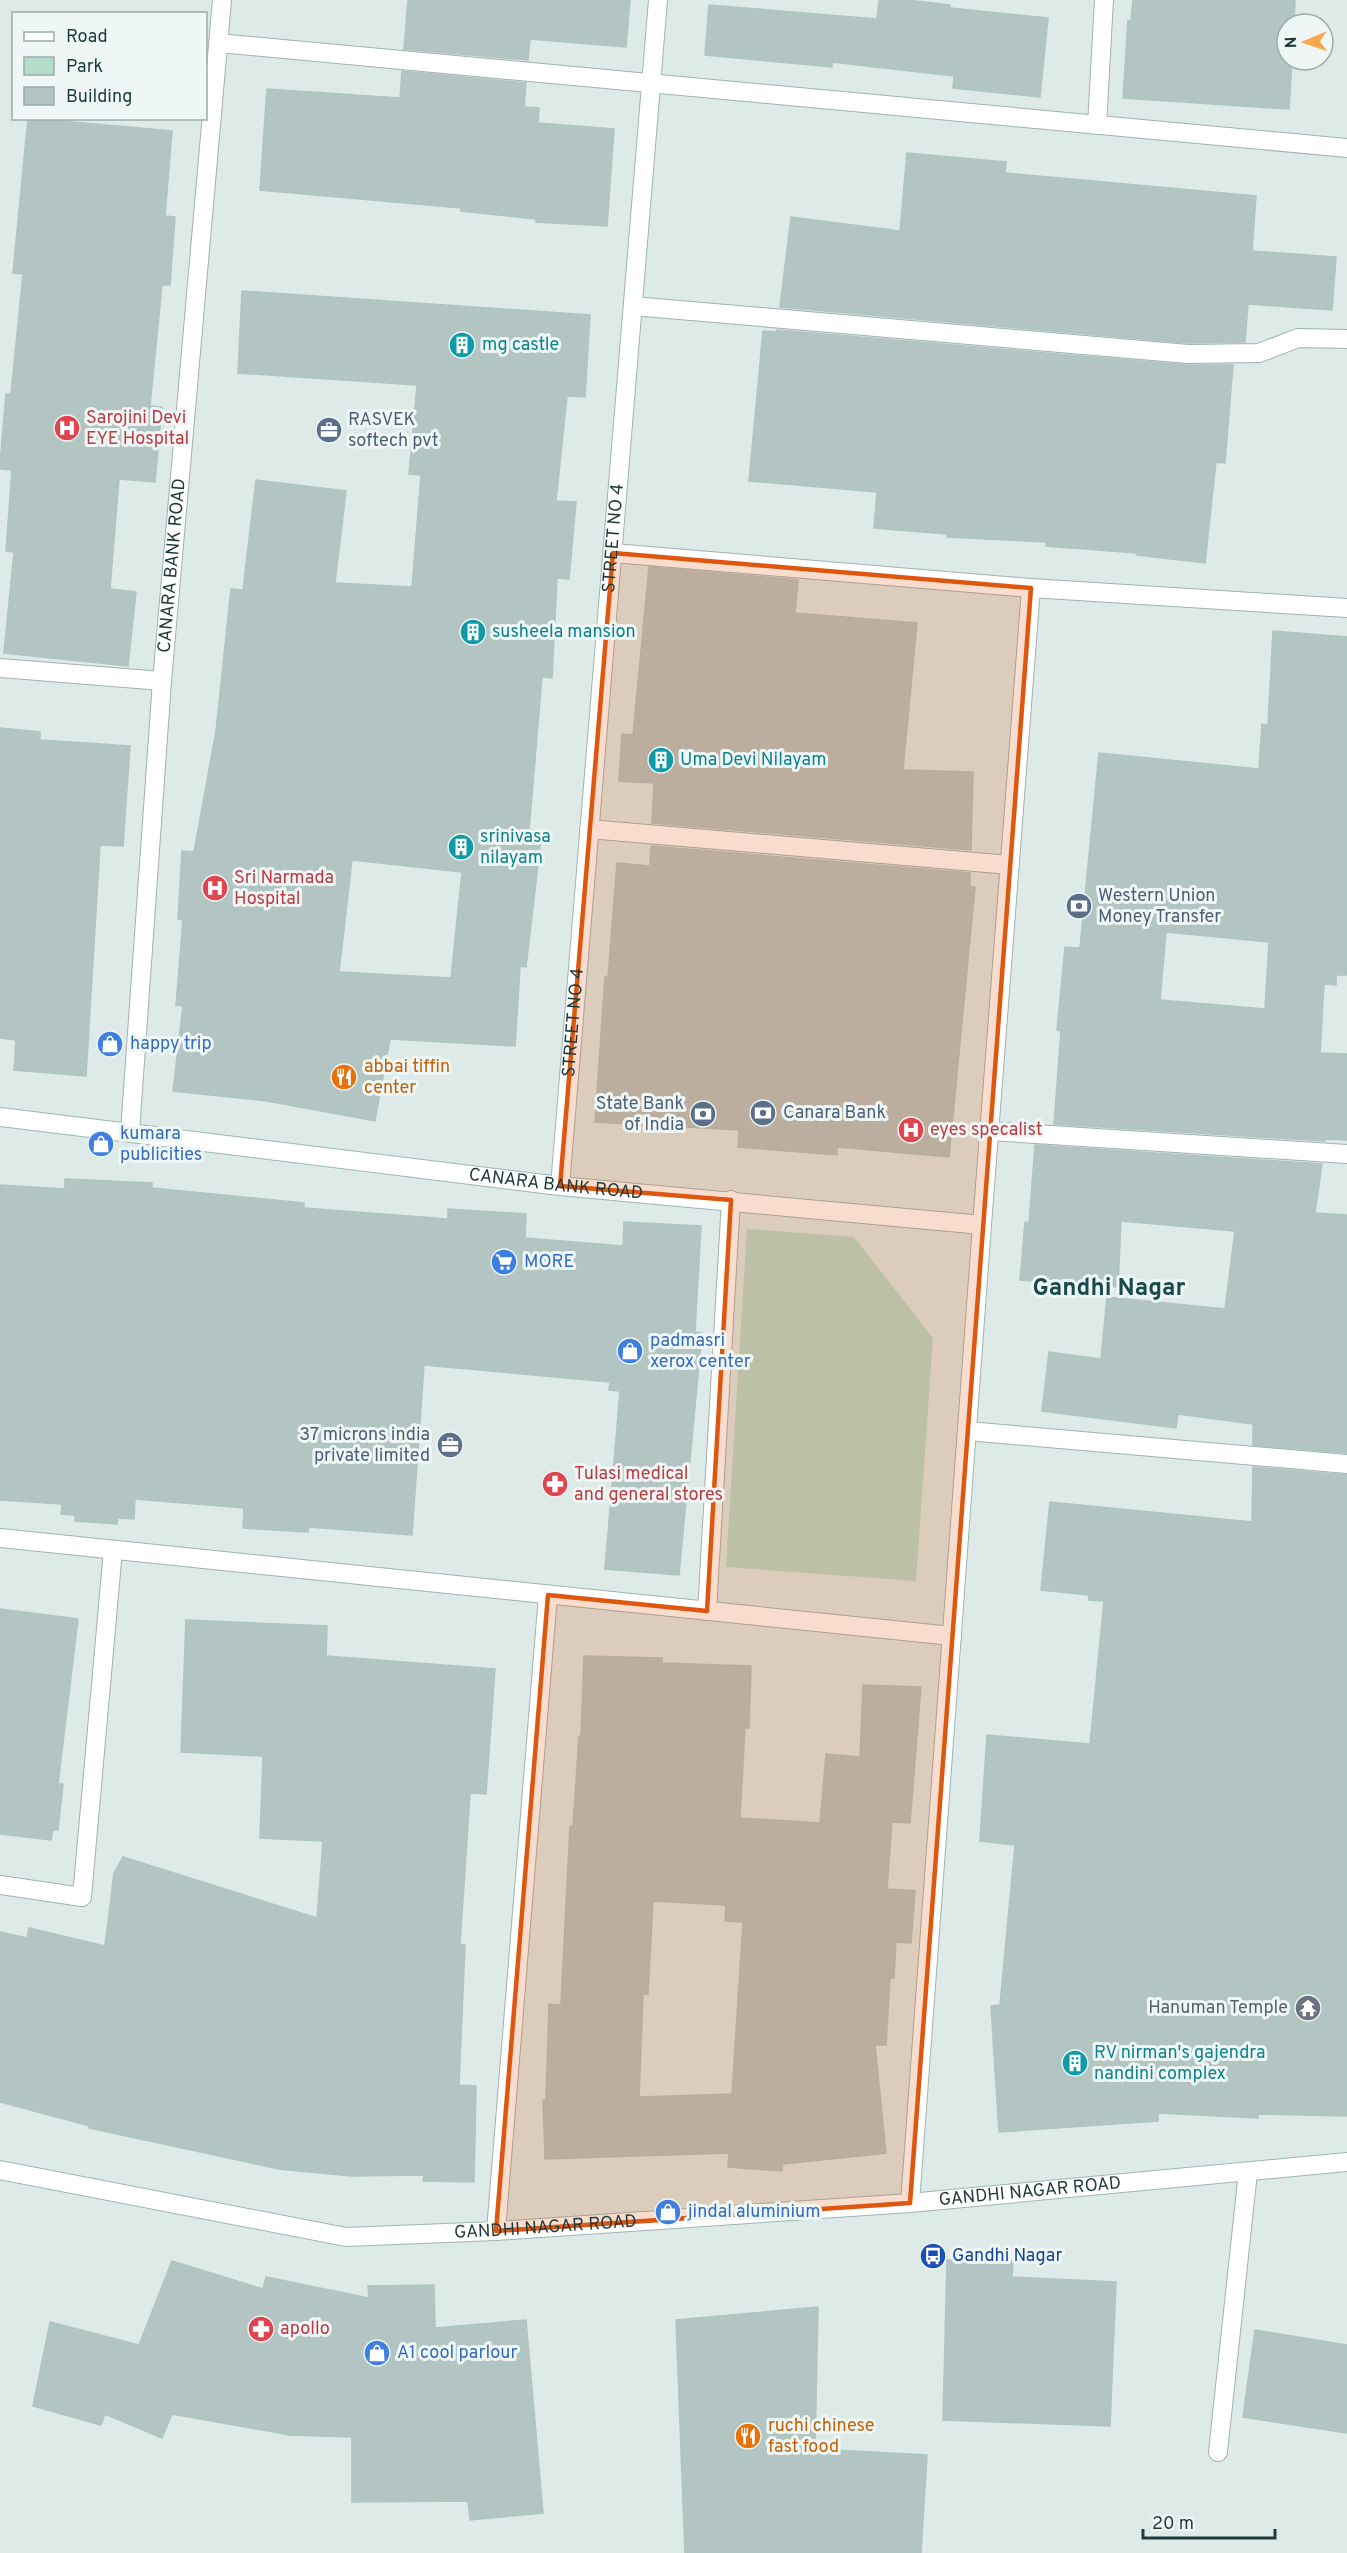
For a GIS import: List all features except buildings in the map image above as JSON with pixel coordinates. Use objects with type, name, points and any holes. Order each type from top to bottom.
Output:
[{"type":"street","name":"CANARA BANK ROAD","points":[[130,1132],[162,681],[222,0]]},
{"type":"street","name":"STREET NO 4","points":[[560,1186],[658,0]]},
{"type":"street","points":[[1097,125],[1104,0]]},
{"type":"street","points":[[219,43],[1347,148]]},
{"type":"street","points":[[633,306],[1188,354],[1259,353],[1298,338],[1347,339]]},
{"type":"street","points":[[613,553],[1031,588],[1347,608]]},
{"type":"street","points":[[910,2203],[1031,588]]},
{"type":"street","points":[[0,668],[162,681]]},
{"type":"street","points":[[589,830],[1010,865]]},
{"type":"street","name":"CANARA BANK ROAD","points":[[0,1117],[560,1186],[982,1225]]},
{"type":"street","points":[[990,1131],[1347,1154]]},
{"type":"street","points":[[708,1611],[730,1200]]},
{"type":"street","points":[[968,1431],[1347,1464]]},
{"type":"street","points":[[0,1538],[952,1636]]},
{"type":"street","points":[[0,1885],[82,1896],[113,1550]]},
{"type":"street","points":[[496,2231],[548,1595]]},
{"type":"street","name":"GANDHI NAGAR ROAD","points":[[0,2170],[346,2237],[496,2231],[910,2203],[1347,2162]]},
{"type":"street","points":[[1218,2452],[1248,2172]]},
{"type":"highlighted area","points":[[613,553],[1031,588],[910,2203],[496,2231],[548,1595],[707,1611],[731,1200],[560,1186]]},
{"type":"green space","points":[[747,1229],[854,1237],[933,1338],[916,1581],[726,1567]]},
{"type":"place","name":"mg castle","points":[[462,345]]},
{"type":"place","name":"Sarojini Devi EYE Hospital","points":[[67,428]]},
{"type":"place","name":"RASVEK softech pvt","points":[[329,430]]},
{"type":"place","name":"susheela mansion","points":[[473,632]]},
{"type":"place","name":"Uma Devi Nilayam","points":[[661,760]]},
{"type":"place","name":"srinivasa nilayam","points":[[461,847]]},
{"type":"place","name":"Sri Narmada Hospital","points":[[215,888]]},
{"type":"place","name":"Western Union Money Transfer","points":[[1079,906]]},
{"type":"place","name":"happy trip","points":[[110,1044]]},
{"type":"place","name":"abbai tiffin center","points":[[344,1077]]},
{"type":"place","name":"Canara Bank","points":[[763,1113]]},
{"type":"place","name":"State Bank of India","points":[[703,1114]]},
{"type":"place","name":"eyes specalist","points":[[911,1130]]},
{"type":"place","name":"kumara publicities","points":[[101,1144]]},
{"type":"place","name":"MORE","points":[[504,1262]]},
{"type":"place","name":"padmasri xerox center","points":[[630,1351]]},
{"type":"place","name":"37 microns india private limited","points":[[450,1445]]},
{"type":"place","name":"Tulasi medical and general stores","points":[[555,1484]]},
{"type":"place","name":"Hanuman Temple","points":[[1308,2008]]},
{"type":"place","name":"RV nirman's gajendra nandini complex","points":[[1075,2063]]},
{"type":"place","name":"jindal aluminium","points":[[668,2212]]},
{"type":"place","name":"Gandhi Nagar","points":[[933,2256]]},
{"type":"place","name":"apollo","points":[[261,2329]]},
{"type":"place","name":"A1 cool parlour","points":[[377,2353]]},
{"type":"place","name":"ruchi chinese fast food","points":[[748,2436]]},
{"type":"district","name":"Gandhi Nagar","points":[[1109,1289]]}]
